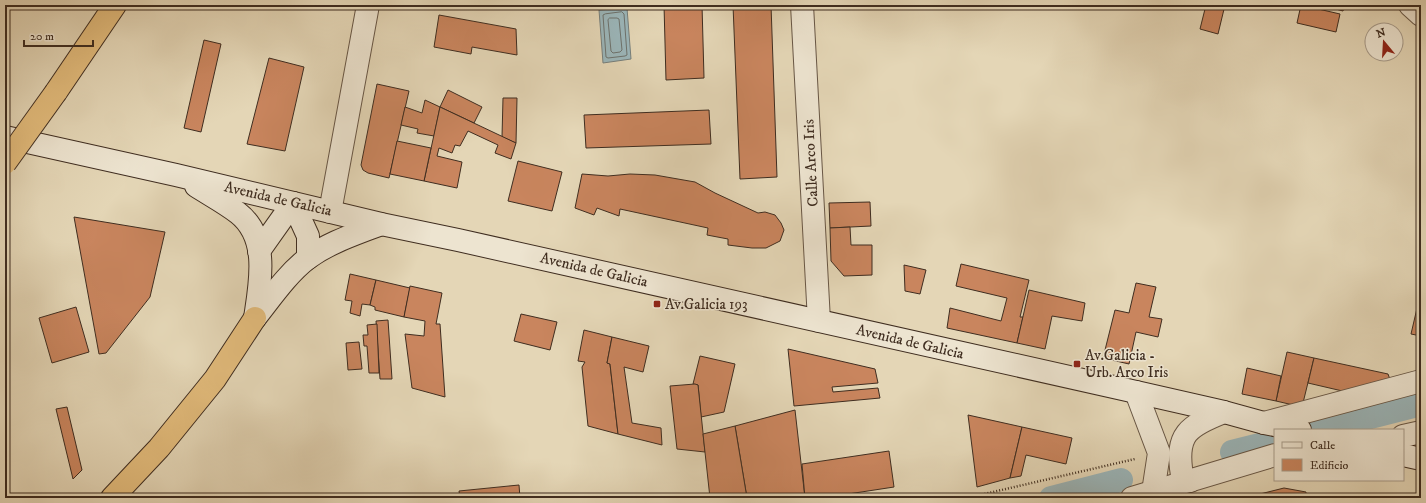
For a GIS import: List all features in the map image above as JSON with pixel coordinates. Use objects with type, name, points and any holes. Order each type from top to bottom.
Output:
[{"type":"highway","points":[[88,45],[112,5]]},
{"type":"highway","points":[[5,163],[56,92],[115,5]]},
{"type":"highway","points":[[112,498],[159,448],[215,379],[255,318]]},
{"type":"main road","points":[[330,212],[368,5]]},
{"type":"main road","name":"Calle Arco Iris","points":[[802,5],[819,321]]},
{"type":"main road","points":[[1410,5],[1421,15]]},
{"type":"main road","name":"Avenida de Galicia","points":[[5,137],[176,175],[381,224],[1136,392],[1283,427]]},
{"type":"main road","points":[[176,175],[217,198],[240,214],[252,230],[259,251],[261,273],[255,318]]},
{"type":"main road","points":[[259,251],[293,203]]},
{"type":"main road","points":[[293,203],[308,236],[308,258]]},
{"type":"main road","points":[[255,318],[291,274],[308,258],[338,241],[381,224]]},
{"type":"main road","points":[[1283,427],[1421,381]]},
{"type":"main road","points":[[1136,392],[1159,453],[1153,492]]},
{"type":"main road","points":[[1190,481],[1182,475],[1180,462],[1181,444],[1186,433],[1197,424],[1224,412]]},
{"type":"main road","points":[[1404,436],[1421,432]]},
{"type":"main road","points":[[1132,498],[1274,455]]},
{"type":"main road","points":[[1404,455],[1421,459]]},
{"type":"path","points":[[967,498],[1159,453]]},
{"type":"water","points":[[627,8],[631,59],[603,63],[599,10]]},
{"type":"building","points":[[664,5],[702,5],[704,78],[666,80]]},
{"type":"building","points":[[733,5],[771,5],[777,177],[740,179]]},
{"type":"building","points":[[1206,5],[1225,5],[1218,34],[1200,29]]},
{"type":"building","points":[[1301,5],[1340,14],[1336,32],[1297,23]]},
{"type":"building","points":[[1321,5],[1345,5],[1343,11]]},
{"type":"building","points":[[439,15],[516,29],[517,55],[472,47],[471,54],[434,47]]},
{"type":"building","points":[[204,40],[221,44],[201,132],[184,128]]},
{"type":"building","points":[[269,58],[304,67],[285,151],[247,144]]},
{"type":"building","points":[[377,84],[409,91],[389,178],[368,173],[363,170],[361,165]]},
{"type":"building","points":[[448,90],[482,107],[474,123],[440,107]]},
{"type":"building","points":[[503,98],[517,98],[516,143],[502,137]]},
{"type":"building","points":[[425,100],[440,107],[434,136],[417,133],[418,129],[401,125],[405,107],[422,113]]},
{"type":"building","points":[[440,107],[516,143],[511,159],[495,153],[498,145],[468,131],[460,146],[455,145],[452,153],[439,148],[437,156],[462,162],[457,188],[424,181]]},
{"type":"building","points":[[709,110],[711,144],[586,148],[584,115]]},
{"type":"building","points":[[397,141],[431,148],[424,181],[390,174]]},
{"type":"building","points":[[518,161],[562,172],[552,211],[508,201]]},
{"type":"building","points":[[582,174],[608,176],[630,174],[655,175],[695,182],[758,213],[765,212],[775,215],[784,230],[780,241],[766,248],[752,248],[728,245],[728,239],[707,235],[708,228],[620,209],[619,216],[597,208],[594,215],[575,208]]},
{"type":"building","points":[[870,202],[871,226],[830,228],[829,203]]},
{"type":"building","points":[[74,217],[165,232],[150,297],[106,353],[99,354]]},
{"type":"building","points":[[850,227],[851,245],[872,245],[872,275],[844,276],[831,261],[830,228]]},
{"type":"building","points":[[961,264],[1029,280],[1020,317],[1023,317],[1017,343],[947,328],[950,308],[1001,321],[1007,298],[956,286]]},
{"type":"building","points":[[904,265],[926,270],[920,294],[905,291]]},
{"type":"building","points":[[350,274],[376,280],[370,305],[362,304],[360,316],[350,313],[352,301],[345,300]]},
{"type":"building","points":[[376,280],[410,288],[404,317],[375,310],[375,307],[370,305]]},
{"type":"building","points":[[1136,283],[1156,287],[1149,317],[1162,319],[1158,337],[1136,332],[1129,364],[1103,358],[1115,310],[1129,313]]},
{"type":"building","points":[[410,286],[442,293],[436,324],[440,324],[445,397],[412,388],[405,334],[424,336],[425,321],[404,317]]},
{"type":"building","points":[[1029,290],[1085,303],[1082,321],[1052,316],[1045,349],[1017,343]]},
{"type":"building","points":[[1421,291],[1421,336],[1411,334]]},
{"type":"building","points":[[76,307],[89,352],[52,363],[39,318]]},
{"type":"building","points":[[521,314],[557,322],[550,350],[514,341]]},
{"type":"building","points":[[388,320],[392,379],[380,379],[376,321]]},
{"type":"building","points":[[377,324],[379,373],[369,373],[367,346],[364,346],[363,335],[368,335],[367,325]]},
{"type":"building","points":[[584,330],[612,337],[607,363],[610,364],[618,434],[588,426],[582,367],[585,362],[578,361]]},
{"type":"building","points":[[612,337],[649,346],[643,372],[624,367],[632,423],[661,428],[662,445],[618,434],[610,364],[607,363]]},
{"type":"building","points":[[359,342],[362,369],[348,370],[346,343]]},
{"type":"building","points":[[788,349],[875,369],[878,383],[832,387],[833,392],[878,388],[880,398],[794,406]]},
{"type":"building","points":[[1287,352],[1314,358],[1302,407],[1276,401]]},
{"type":"building","points":[[700,356],[735,364],[724,412],[701,417],[698,385],[693,384]]},
{"type":"building","points":[[1314,358],[1388,374],[1391,382],[1351,393],[1308,383]]},
{"type":"building","points":[[1247,368],[1281,376],[1276,401],[1242,394]]},
{"type":"building","points":[[698,385],[705,452],[677,449],[670,386]]},
{"type":"building","points":[[67,407],[82,470],[73,479],[56,409]]},
{"type":"building","points":[[795,410],[805,498],[747,498],[735,426]]},
{"type":"building","points":[[968,415],[1022,427],[1010,478],[977,487]]},
{"type":"building","points":[[735,426],[747,498],[710,498],[703,434]]},
{"type":"building","points":[[1022,427],[1072,438],[1066,464],[1026,455],[1021,476],[1010,478]]},
{"type":"building","points":[[889,451],[894,487],[822,498],[805,498],[802,464]]},
{"type":"building","points":[[519,485],[520,498],[460,498],[459,491]]},
{"type":"building","points":[[1284,488],[1306,492],[1306,498],[1244,498]]},
{"type":"waterway","points":[[1323,429],[1421,404]]},
{"type":"waterway","points":[[1232,452],[1274,441]]},
{"type":"waterway","points":[[1051,498],[1121,480]]},
{"type":"place","name":"Av.Galicia 193","points":[[657,304]]},
{"type":"place","name":"Av.Galicia - Urb. Arco Iris","points":[[1077,364]]}]
